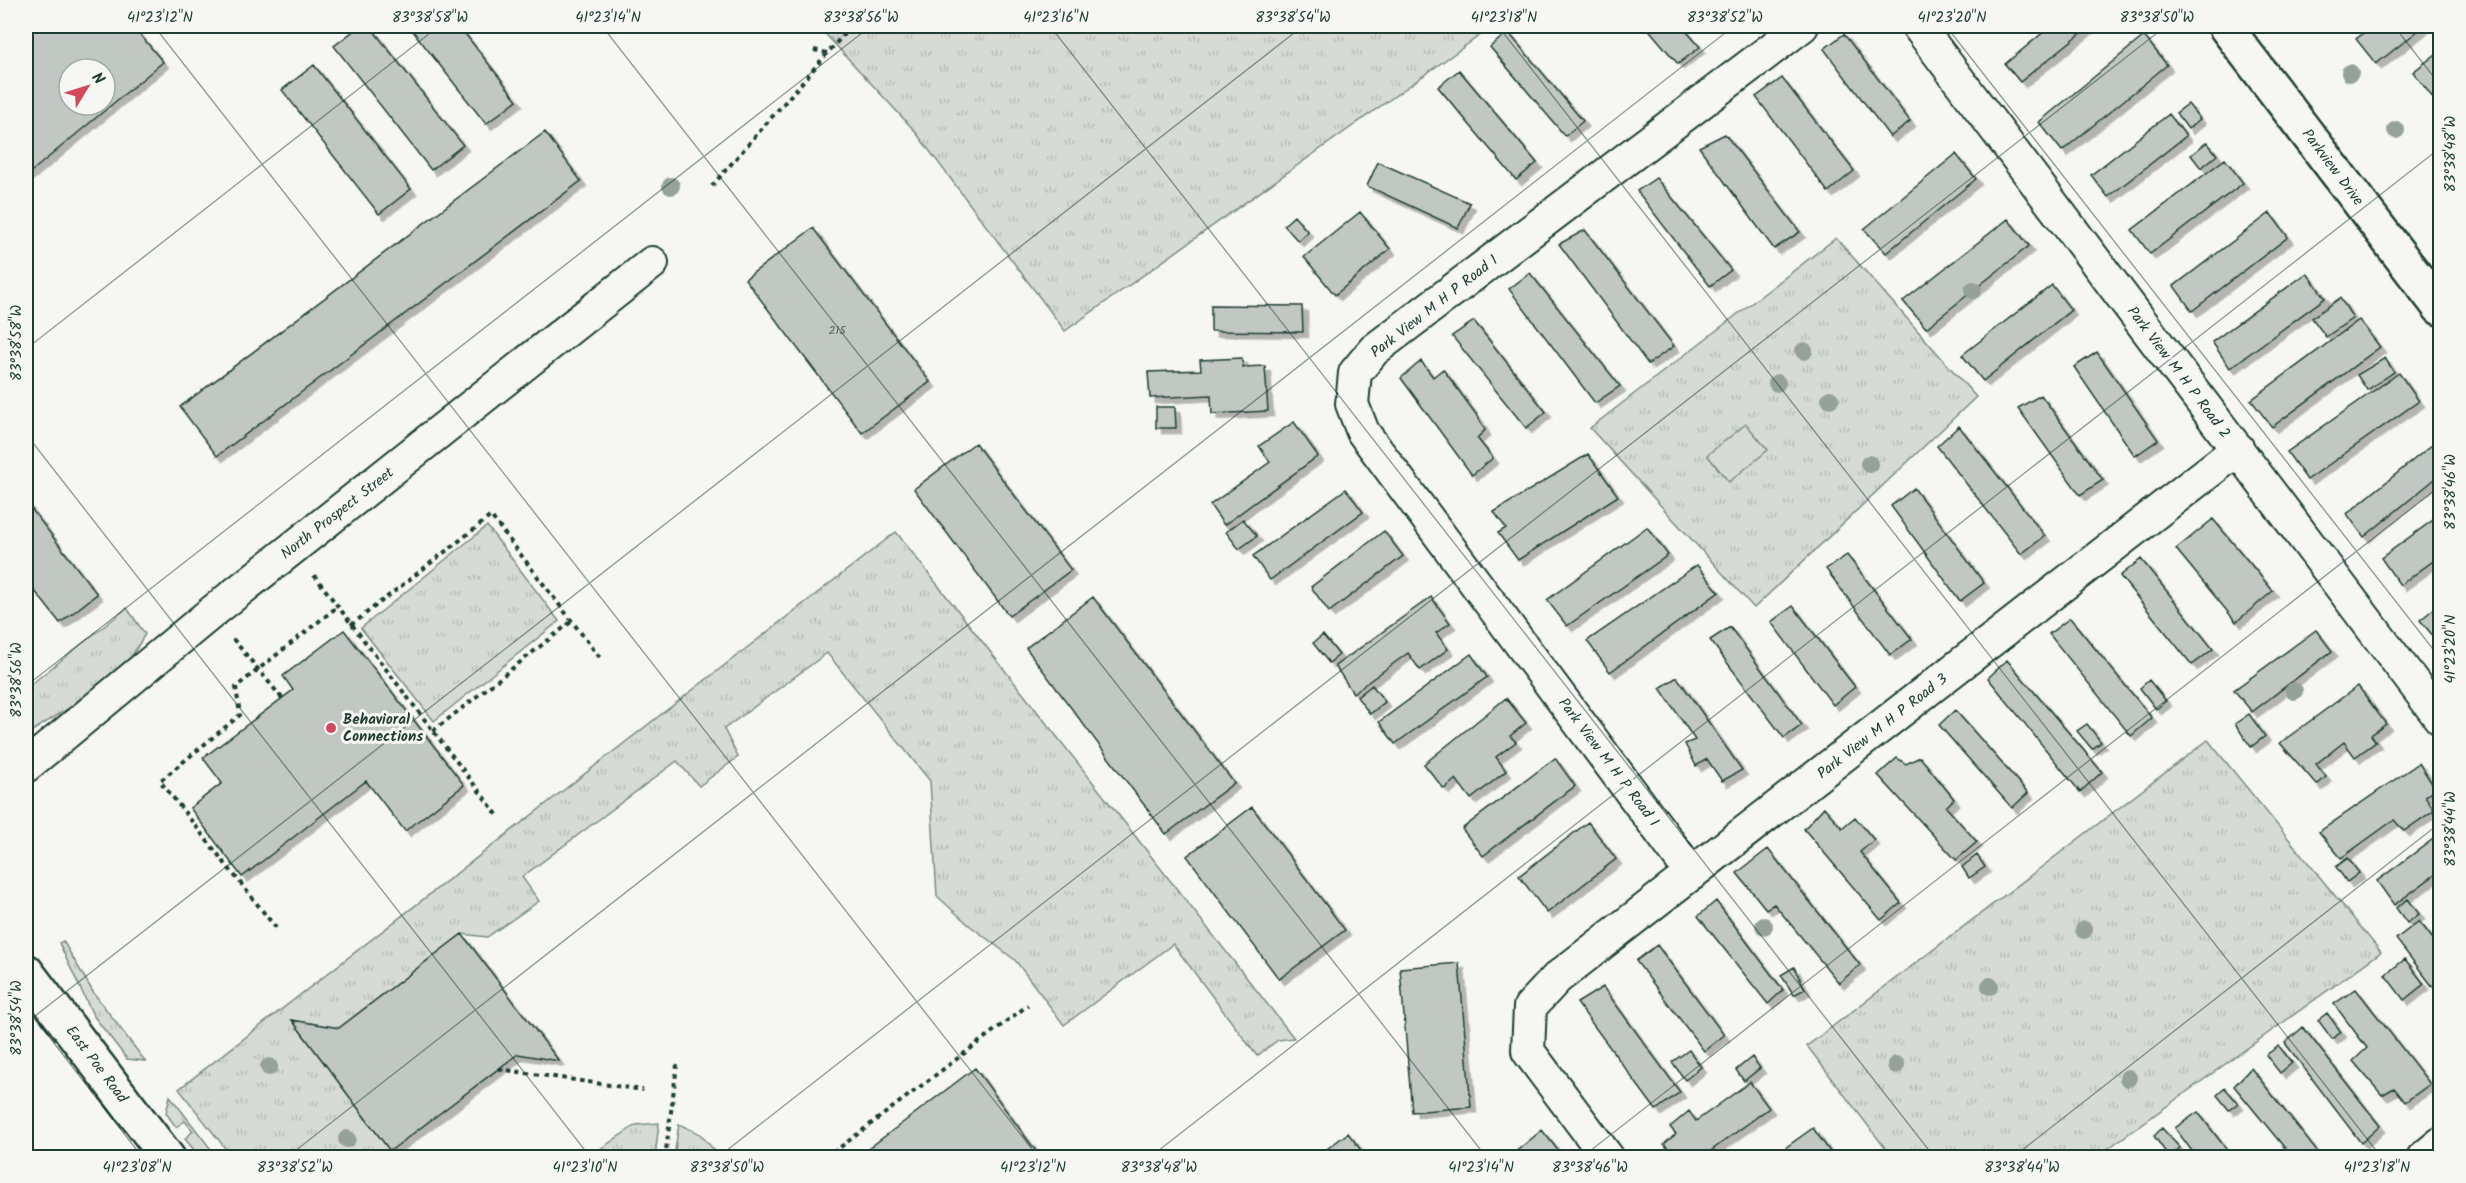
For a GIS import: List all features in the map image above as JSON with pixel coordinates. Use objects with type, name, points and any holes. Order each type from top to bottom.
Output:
[{"type":"street","name":"Park View M H P Road 1","points":[[1692,874],[1364,432],[1352,404],[1355,373],[1374,350],[1802,26]]},
{"type":"street","name":"Park View M H P Road 2","points":[[1918,26],[2440,718]]},
{"type":"street","name":"Parkview Drive","points":[[2225,26],[2440,308]]},
{"type":"street","name":"North Prospect Street","points":[[26,765],[211,613],[652,263]]},
{"type":"street","name":"Park View M H P Road 3","points":[[1608,1158],[1527,1051],[1530,1007],[1557,978],[2238,449]]},
{"type":"street","name":"East Poe Road","points":[[26,971],[168,1158]]},
{"type":"street","points":[[2423,1158],[2440,1144]]},
{"type":"path","points":[[712,186],[851,26]]},
{"type":"path","points":[[814,50],[828,53]]},
{"type":"path","points":[[351,626],[491,516],[601,659]]},
{"type":"path","points":[[295,547],[351,626],[500,817]]},
{"type":"path","points":[[276,928],[160,781],[240,715],[236,687],[337,607]]},
{"type":"path","points":[[211,613],[282,698]]},
{"type":"path","points":[[433,731],[572,622]]},
{"type":"path","points":[[826,1158],[1028,1005]]},
{"type":"path","points":[[665,1158],[677,1065]]},
{"type":"path","points":[[499,1069],[643,1090]]},
{"type":"green space","points":[[818,26],[1493,26],[1065,331],[914,130]]},
{"type":"green space","points":[[1836,238],[1976,397],[1754,608],[1590,428]]},
{"type":"green space","points":[[1746,424],[1768,450],[1729,482],[1707,455]]},
{"type":"green space","points":[[487,526],[559,621],[434,721],[361,628]]},
{"type":"green space","points":[[896,532],[1294,1038],[1278,1040],[1257,1056],[1173,944],[1064,1025],[1015,960],[969,925],[937,896],[930,781],[827,653],[724,729],[738,757],[699,786],[677,761],[522,877],[539,901],[487,937],[462,934],[339,1028],[292,1020],[390,1151],[399,1157],[232,1157],[179,1089]]},
{"type":"green space","points":[[127,608],[145,634],[128,663],[69,708],[26,735],[26,688]]},
{"type":"green space","points":[[2208,740],[2381,952],[2096,1157],[1892,1157],[1807,1046]]},
{"type":"green space","points":[[63,941],[93,992],[145,1061],[127,1059],[93,1015],[59,943]]},
{"type":"green space","points":[[170,1096],[217,1157],[200,1157],[185,1139],[193,1131],[185,1121],[176,1127],[166,1113]]},
{"type":"green space","points":[[659,1123],[655,1157],[600,1157],[596,1152],[636,1125]]},
{"type":"green space","points":[[679,1124],[700,1134],[720,1157],[674,1157]]},
{"type":"building","points":[[26,26],[133,26],[163,62],[117,100],[117,57],[57,57],[57,117],[97,117],[26,176]]},
{"type":"building","points":[[360,26],[370,26],[463,145],[431,170],[334,46]]},
{"type":"building","points":[[409,26],[459,26],[517,100],[486,124]]},
{"type":"building","points":[[1646,26],[1682,26],[1700,47],[1678,64]]},
{"type":"building","points":[[2051,26],[2090,26],[2020,82],[2005,64]]},
{"type":"building","points":[[2373,26],[2424,26],[2376,64],[2356,39]]},
{"type":"building","points":[[1508,32],[1583,121],[1565,136],[1490,47]]},
{"type":"building","points":[[1844,34],[1910,121],[1890,137],[1824,49]]},
{"type":"building","points":[[2144,36],[2167,65],[2062,151],[2039,122]]},
{"type":"building","points":[[2440,51],[2440,92],[2433,98],[2413,72]]},
{"type":"building","points":[[314,65],[411,189],[379,214],[282,90]]},
{"type":"building","points":[[1459,70],[1537,163],[1516,180],[1438,87]]},
{"type":"building","points":[[1782,78],[1854,171],[1828,192],[1756,97]]},
{"type":"building","points":[[2188,104],[2200,119],[2188,129],[2176,113]]},
{"type":"building","points":[[2169,114],[2186,136],[2108,197],[2091,175]]},
{"type":"building","points":[[545,132],[581,181],[217,456],[180,407]]},
{"type":"building","points":[[1725,134],[1800,232],[1774,249],[1699,147]]},
{"type":"building","points":[[2207,142],[2217,155],[2201,168],[2191,155]]},
{"type":"building","points":[[1956,154],[1976,179],[1886,253],[1864,229]]},
{"type":"building","points":[[2225,159],[2243,183],[2150,254],[2132,230]]},
{"type":"building","points":[[1378,162],[1470,203],[1458,228],[1367,186]]},
{"type":"building","points":[[1656,178],[1731,270],[1710,286],[1637,191]]},
{"type":"building","points":[[1360,212],[1390,249],[1335,295],[1304,257]]},
{"type":"building","points":[[2270,213],[2288,237],[2192,311],[2174,286]]},
{"type":"building","points":[[1294,216],[1308,232],[1298,241],[1284,225]]},
{"type":"building","points":[[2008,219],[2029,246],[1926,328],[1903,301]]},
{"type":"building","points":[[813,228],[930,382],[862,433],[745,279]]},
{"type":"building","points":[[1585,230],[1674,346],[1648,364],[1559,244]]},
{"type":"building","points":[[1530,273],[1620,386],[1595,403],[1509,289]]},
{"type":"building","points":[[2307,273],[2325,298],[2230,368],[2212,342]]},
{"type":"building","points":[[2052,285],[2071,310],[1983,381],[1962,355]]},
{"type":"building","points":[[2340,298],[2353,318],[2326,337],[2312,318]]},
{"type":"building","points":[[1211,305],[1302,306],[1303,332],[1211,331]]},
{"type":"building","points":[[2359,320],[2380,347],[2272,427],[2251,400]]},
{"type":"building","points":[[1474,321],[1546,412],[1526,428],[1452,336]]},
{"type":"building","points":[[2097,352],[2158,440],[2135,456],[2074,367]]},
{"type":"building","points":[[1242,358],[1243,367],[1265,366],[1268,411],[1212,414],[1211,395],[1150,398],[1148,372],[1201,370],[1200,360]]},
{"type":"building","points":[[2385,358],[2394,372],[2367,390],[2357,375]]},
{"type":"building","points":[[1421,361],[1433,377],[1443,369],[1485,430],[1477,438],[1493,458],[1472,475],[1401,378]]},
{"type":"building","points":[[2399,373],[2419,401],[2307,480],[2287,452]]},
{"type":"building","points":[[2041,395],[2103,480],[2080,495],[2018,408]]},
{"type":"building","points":[[1156,407],[1175,407],[1176,428],[1156,428]]},
{"type":"building","points":[[1294,422],[1318,456],[1224,525],[1210,505],[1270,462],[1259,446]]},
{"type":"building","points":[[1959,426],[2045,536],[2021,554],[1937,446]]},
{"type":"building","points":[[975,443],[1071,570],[1009,616],[914,489]]},
{"type":"building","points":[[2433,444],[2440,453],[2440,475],[2364,537],[2347,514]]},
{"type":"building","points":[[1588,454],[1618,496],[1518,560],[1498,533],[1506,528],[1494,512]]},
{"type":"building","points":[[1914,488],[1984,583],[1960,601],[1891,506]]},
{"type":"building","points":[[1346,489],[1363,512],[1270,580],[1253,556]]},
{"type":"building","points":[[26,502],[97,594],[60,623],[31,586],[26,590]]},
{"type":"building","points":[[2440,515],[2440,556],[2400,585],[2381,558]]},
{"type":"building","points":[[1243,519],[1257,536],[1239,549],[1226,532]]},
{"type":"building","points":[[2213,519],[2273,591],[2236,622],[2176,549]]},
{"type":"building","points":[[1647,527],[1668,555],[1567,626],[1547,600]]},
{"type":"building","points":[[1384,531],[1403,556],[1329,612],[1311,587]]},
{"type":"building","points":[[1847,555],[1912,639],[1890,655],[1826,569]]},
{"type":"building","points":[[2141,559],[2213,649],[2192,665],[2120,576]]},
{"type":"building","points":[[1697,565],[1719,592],[1610,672],[1587,641]]},
{"type":"building","points":[[1093,597],[1234,783],[1166,834],[1026,648]]},
{"type":"building","points":[[1431,597],[1450,623],[1436,633],[1448,649],[1420,670],[1408,653],[1353,693],[1335,666]]},
{"type":"building","points":[[2440,604],[2440,640],[2438,642],[2420,620]]},
{"type":"building","points":[[1793,606],[1855,687],[1833,705],[1771,622]]},
{"type":"building","points":[[2070,618],[2152,718],[2131,736],[2049,634]]},
{"type":"building","points":[[1730,627],[1802,725],[1784,738],[1710,640]]},
{"type":"building","name":"Behavioral Connections","points":[[344,630],[464,785],[405,831],[366,781],[242,877],[190,808],[222,783],[203,758],[293,690],[283,676]]},
{"type":"building","points":[[2316,630],[2332,651],[2252,712],[2234,690]]},
{"type":"building","points":[[1323,635],[1339,655],[1329,663],[1313,643]]},
{"type":"building","points":[[1471,654],[1487,677],[1395,744],[1379,722]]},
{"type":"building","points":[[2007,660],[2102,772],[2080,792],[1988,678]]},
{"type":"building","points":[[1677,677],[1742,770],[1722,781],[1707,759],[1696,766],[1685,744],[1695,740],[1660,688]]},
{"type":"building","points":[[2149,680],[2166,701],[2156,709],[2140,688]]},
{"type":"building","points":[[1372,685],[1385,702],[1370,714],[1357,697]]},
{"type":"building","points":[[2358,686],[2386,724],[2371,735],[2376,742],[2355,757],[2344,742],[2316,764],[2326,777],[2317,785],[2280,743]]},
{"type":"building","points":[[1506,698],[1526,723],[1510,736],[1516,742],[1496,757],[1506,771],[1471,799],[1456,779],[1444,789],[1424,764]]},
{"type":"building","points":[[1955,710],[2028,793],[2012,808],[1939,725]]},
{"type":"building","points":[[2249,714],[2265,736],[2251,747],[2235,724]]},
{"type":"building","points":[[2087,724],[2101,742],[2092,749],[2077,731]]},
{"type":"building","points":[[1920,757],[1954,799],[1946,807],[1977,842],[1956,860],[1878,775],[1897,758],[1906,764]]},
{"type":"building","points":[[1555,758],[1575,786],[1483,856],[1462,829]]},
{"type":"building","points":[[2419,763],[2436,790],[2425,796],[2434,810],[2404,831],[2394,820],[2341,858],[2319,832]]},
{"type":"building","points":[[1252,807],[1345,930],[1279,979],[1187,856]]},
{"type":"building","points":[[1824,807],[1842,828],[1855,817],[1874,840],[1860,852],[1901,903],[1881,920],[1804,829]]},
{"type":"building","points":[[1588,822],[1616,859],[1547,913],[1519,876]]},
{"type":"building","points":[[2440,834],[2440,871],[2394,905],[2377,881]]},
{"type":"building","points":[[1768,849],[1860,965],[1839,983],[1774,904],[1766,909],[1737,873]]},
{"type":"building","points":[[1977,855],[1985,867],[1969,878],[1962,867]]},
{"type":"building","points":[[2348,858],[2359,873],[2347,882],[2336,867]]},
{"type":"building","points":[[2408,899],[2419,914],[2407,923],[2396,908]]},
{"type":"building","points":[[1716,901],[1783,990],[1768,1004],[1698,916]]},
{"type":"building","points":[[2419,921],[2440,948],[2440,996],[2396,939]]},
{"type":"building","points":[[462,934],[559,1061],[518,1054],[390,1151],[292,1020],[339,1028]]},
{"type":"building","points":[[1657,945],[1724,1035],[1704,1051],[1636,961]]},
{"type":"building","points":[[2405,959],[2424,984],[2404,1000],[2385,975]]},
{"type":"building","points":[[1459,963],[1471,1107],[1412,1112],[1400,968]]},
{"type":"building","points":[[1794,967],[1805,989],[1794,995],[1781,975]]},
{"type":"building","points":[[1603,987],[1680,1092],[1656,1110],[1577,1003]]},
{"type":"building","points":[[2356,989],[2430,1084],[2405,1102],[2394,1088],[2382,1095],[2353,1061],[2367,1048],[2334,1004]]},
{"type":"building","points":[[2327,1013],[2341,1032],[2332,1039],[2318,1020]]},
{"type":"building","points":[[2303,1027],[2380,1126],[2361,1143],[2285,1043]]},
{"type":"building","points":[[2279,1046],[2292,1063],[2280,1073],[2266,1055]]},
{"type":"building","points":[[1689,1050],[1701,1067],[1685,1080],[1672,1062]]},
{"type":"building","points":[[1752,1057],[1760,1068],[1744,1081],[1736,1070]]},
{"type":"building","points":[[975,1068],[1041,1158],[856,1158],[905,1121]]},
{"type":"building","points":[[2251,1068],[2322,1158],[2293,1158],[2234,1086]]},
{"type":"building","points":[[1750,1082],[1769,1108],[1701,1158],[1676,1158],[1664,1144],[1676,1134],[1670,1127],[1689,1111],[1696,1121]]},
{"type":"building","points":[[2225,1088],[2238,1103],[2229,1110],[2217,1095]]},
{"type":"building","points":[[2198,1112],[2233,1158],[2197,1158],[2175,1128]]},
{"type":"building","points":[[1813,1128],[1833,1156],[1831,1158],[1771,1158]]},
{"type":"building","points":[[2162,1128],[2180,1148],[2169,1157],[2154,1136]]},
{"type":"building","points":[[1542,1130],[1564,1158],[1508,1158]]},
{"type":"building","points":[[1348,1133],[1367,1158],[1315,1158]]},
{"type":"place","name":"Behavioral Connections","points":[[331,728]]}]
